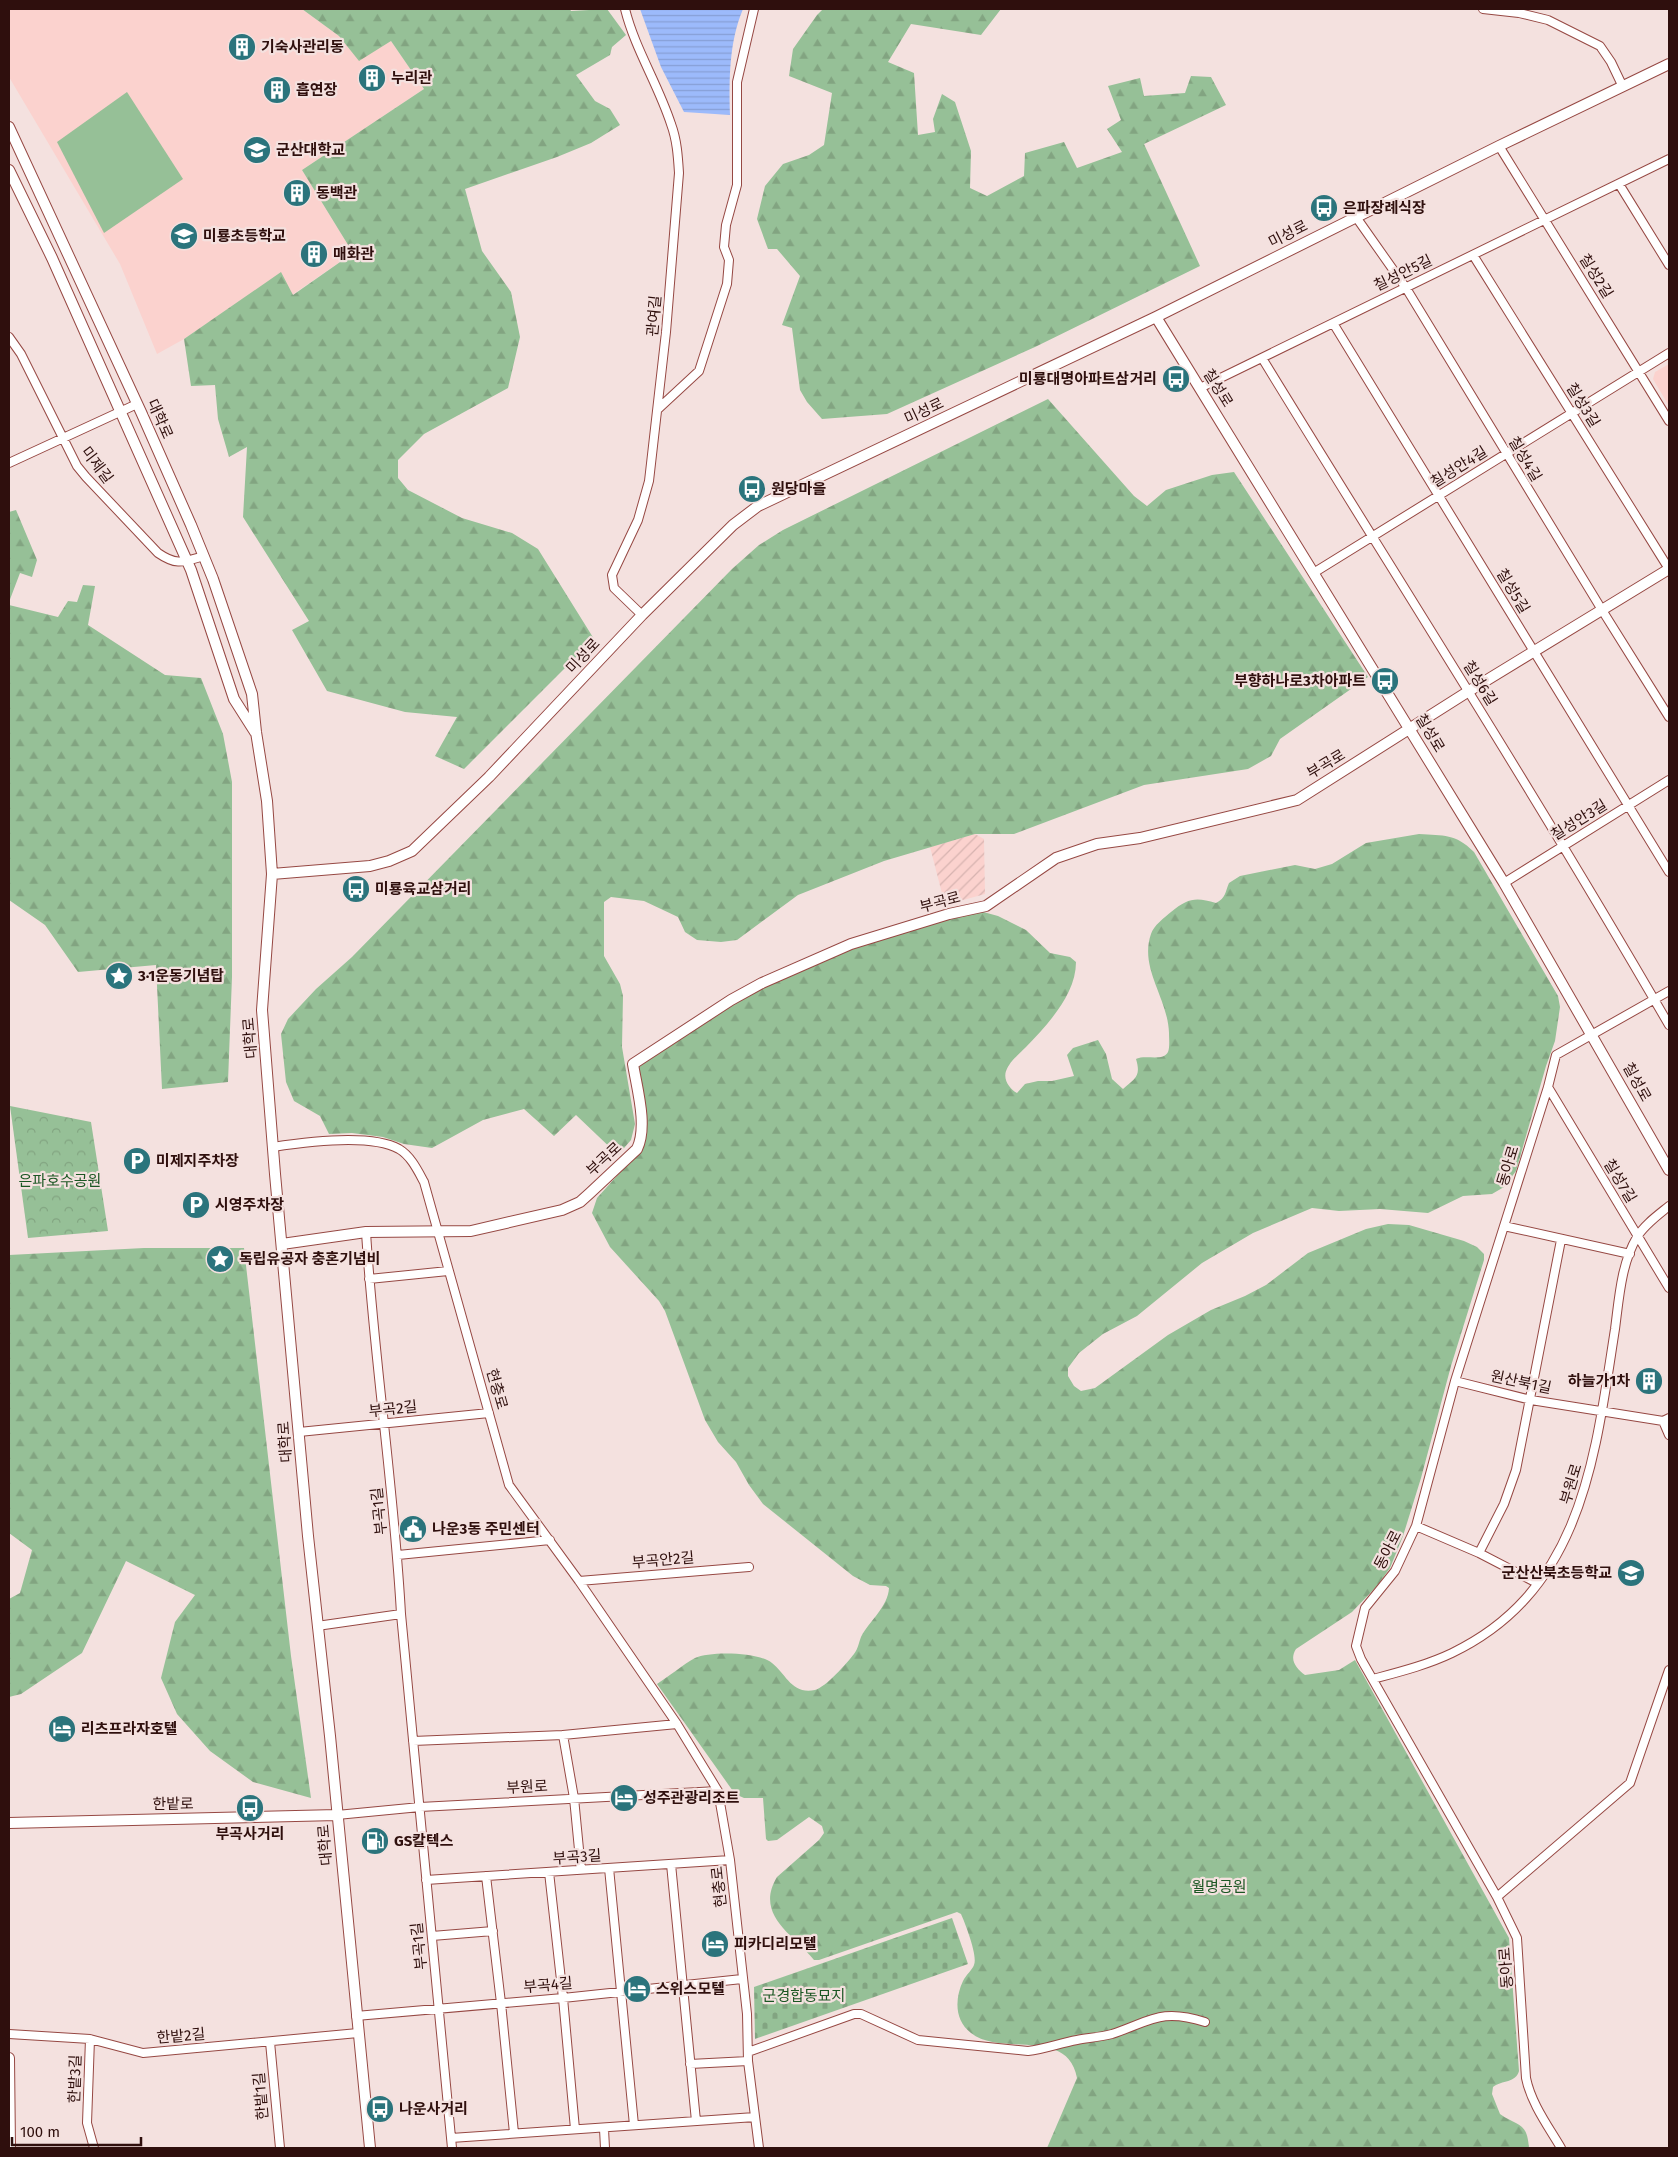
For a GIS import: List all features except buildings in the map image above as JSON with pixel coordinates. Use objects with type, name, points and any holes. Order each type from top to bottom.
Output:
[{"type":"street","name":"관여길","points":[[625,9],[630,29],[672,124],[679,173],[658,409],[649,481],[638,520],[612,575],[614,588],[642,615]]},
{"type":"street","points":[[658,409],[699,371],[727,284],[729,260],[724,246],[726,225],[737,185],[737,82],[754,9]]},
{"type":"street","points":[[1483,9],[1519,13],[1548,20],[1600,46],[1622,85]]},
{"type":"street","name":"미성로","points":[[272,874],[370,866],[390,861],[412,851],[490,777],[642,615],[733,526],[758,506],[1156,317],[1622,85],[1669,64]]},
{"type":"street","name":"대학로","points":[[9,127],[137,404],[204,556],[252,694],[263,771],[272,874],[262,1010],[273,1146],[317,1626],[370,2148]]},
{"type":"street","name":"칠성2길","points":[[1499,146],[1669,421]]},
{"type":"street","name":"칠성안5길","points":[[1200,388],[1669,159]]},
{"type":"street","name":"대학로","points":[[9,170],[52,258],[187,561],[234,699],[256,732]]},
{"type":"street","points":[[1619,184],[1669,265]]},
{"type":"street","name":"칠성4길","points":[[1356,217],[1406,288],[1506,454],[1669,717]]},
{"type":"street","name":"칠성3길","points":[[1473,255],[1669,569]]},
{"type":"street","name":"칠성로","points":[[1156,317],[1504,883],[1592,1033],[1669,1170]]},
{"type":"street","name":"칠성5길","points":[[1333,323],[1669,872]]},
{"type":"street","name":"미제길","points":[[9,337],[21,354],[77,466],[86,477],[158,553],[177,563],[204,556]]},
{"type":"street","name":"칠성안4길","points":[[1314,572],[1669,353]]},
{"type":"street","name":"칠성6길","points":[[1262,358],[1371,537],[1469,690],[1669,1025]]},
{"type":"street","points":[[9,463],[137,404]]},
{"type":"street","name":"부곡로","points":[[282,1244],[366,1232],[439,1231],[454,1233],[471,1231],[562,1210],[580,1202],[637,1149],[642,1140],[642,1126],[633,1064],[730,1000],[762,983],[851,944],[949,914],[986,906],[1038,869],[1064,856],[1097,844],[1140,838],[1297,800],[1469,690],[1669,569]]},
{"type":"street","name":"칠성안3길","points":[[1504,883],[1669,780]]},
{"type":"street","name":"동아로","points":[[1561,2148],[1539,2111],[1528,2087],[1517,1938],[1497,1897],[1361,1659],[1356,1646],[1358,1631],[1365,1608],[1396,1571],[1416,1526],[1455,1381],[1548,1087],[1556,1055],[1669,991]]},
{"type":"street","name":"칠성7길","points":[[1548,1087],[1669,1288]]},
{"type":"street","name":"현충로","points":[[273,1146],[350,1140],[377,1142],[399,1149],[413,1162],[424,1182],[509,1485],[579,1581],[677,1724],[718,1790],[730,1860],[747,2014],[748,2056],[759,2148]]},
{"type":"street","name":"부원로","points":[[1373,1679],[1451,1654],[1500,1624],[1516,1610],[1558,1555],[1574,1522],[1590,1471],[1603,1411],[1623,1276],[1637,1236],[1654,1218],[1669,1206]]},
{"type":"street","points":[[1504,1226],[1630,1254]]},
{"type":"street","name":"부곡1길","points":[[366,1232],[369,1278],[398,1555],[400,1614],[452,2148]]},
{"type":"street","points":[[1479,1553],[1504,1504],[1516,1470],[1561,1240]]},
{"type":"street","points":[[369,1278],[448,1272]]},
{"type":"street","name":"원산북1길","points":[[1455,1381],[1531,1400],[1666,1419]]},
{"type":"street","name":"부곡2길","points":[[299,1432],[490,1413]]},
{"type":"street","points":[[1666,1419],[1669,1435]]},
{"type":"street","points":[[1416,1526],[1479,1553],[1537,1583]]},
{"type":"street","points":[[398,1555],[550,1540]]},
{"type":"street","name":"부곡안2길","points":[[579,1581],[750,1567]]},
{"type":"street","points":[[317,1626],[400,1614]]},
{"type":"street","points":[[1497,1897],[1630,1783],[1669,1670]]},
{"type":"street","points":[[413,1741],[563,1734],[677,1724]]},
{"type":"street","points":[[563,1734],[574,1798],[581,1870]]},
{"type":"street","name":"부원로","points":[[337,1815],[420,1807],[718,1790]]},
{"type":"street","name":"한밭로","points":[[9,1823],[337,1815]]},
{"type":"street","name":"부곡3길","points":[[426,1880],[730,1860]]},
{"type":"street","points":[[671,1864],[696,2121]]},
{"type":"street","points":[[609,1868],[623,1992],[634,2125]]},
{"type":"street","points":[[549,1872],[575,2129]]},
{"type":"street","points":[[486,1876],[514,2133]]},
{"type":"street","points":[[432,1936],[493,1931]]},
{"type":"street","name":"부곡4길","points":[[356,2016],[742,1980]]},
{"type":"street","points":[[690,2064],[748,2056],[854,2014],[861,2014],[918,2040],[1028,2051],[1112,2034],[1137,2023],[1167,2015],[1185,2015],[1205,2022]]},
{"type":"street","name":"한밭2길","points":[[9,2034],[90,2039],[142,2053],[358,2033]]},
{"type":"street","name":"한밭3길","points":[[90,2039],[87,2123],[94,2148]]},
{"type":"street","name":"한밭1길","points":[[270,2042],[280,2148]]},
{"type":"street","points":[[9,2058],[10,2148]]},
{"type":"street","points":[[452,2138],[575,2129],[604,2129],[634,2125],[755,2117]]},
{"type":"street","points":[[604,2129],[605,2148]]},
{"type":"shaded area","name":"군산대학교","points":[[9,9],[302,9],[339,36],[359,60],[391,41],[424,89],[302,170],[353,253],[292,295],[281,273],[184,339],[157,354],[120,264],[9,77]]},
{"type":"shaded area","points":[[1669,364],[1669,406],[1653,379],[1655,372]]},
{"type":"shaded area","points":[[975,834],[984,839],[985,894],[945,905],[930,847]]},
{"type":"green space","points":[[302,9],[570,9],[571,11],[607,9],[626,35],[612,47],[610,55],[576,75],[595,101],[610,109],[620,125],[591,143],[465,189],[482,251],[511,292],[520,337],[508,388],[424,434],[398,460],[398,478],[408,490],[462,518],[512,533],[538,549],[594,639],[464,769],[435,756],[457,717],[405,712],[327,691],[292,630],[309,621],[243,517],[247,447],[229,457],[218,419],[215,385],[191,386],[184,339],[281,272],[293,295],[353,253],[302,170],[424,89],[391,41],[359,61],[339,36]]},
{"type":"green space","points":[[823,9],[1001,9],[981,35],[911,24],[888,62],[914,73],[918,135],[935,132],[933,119],[942,94],[955,102],[971,151],[970,188],[987,196],[1024,176],[1025,153],[1064,142],[1077,168],[1122,152],[1107,129],[1121,120],[1108,86],[1140,78],[1144,96],[1185,93],[1191,76],[1211,77],[1226,105],[1144,144],[1200,266],[1035,347],[887,414],[822,419],[807,402],[800,390],[792,328],[782,325],[800,276],[777,249],[768,249],[757,219],[765,186],[783,164],[809,155],[824,145],[832,93],[789,76],[793,49]]},
{"type":"green space","points":[[127,92],[183,179],[104,233],[57,142]]},
{"type":"green space","points":[[1048,399],[1134,496],[1147,506],[1166,490],[1212,475],[1234,472],[1368,677],[1280,739],[1271,756],[1248,769],[1144,785],[1014,834],[975,834],[884,861],[798,895],[737,940],[721,942],[697,940],[685,932],[678,917],[644,901],[611,897],[604,902],[604,956],[620,984],[623,996],[622,1047],[635,1124],[631,1140],[618,1155],[576,1115],[554,1136],[524,1109],[483,1120],[432,1148],[404,1144],[383,1137],[352,1133],[329,1134],[320,1116],[294,1101],[286,1082],[281,1034],[288,1019],[316,989],[352,957],[732,569],[759,545],[783,530]]},
{"type":"green space","points":[[16,510],[37,560],[32,577],[20,573],[9,602],[9,512]]},
{"type":"green space","points":[[83,585],[95,586],[88,625],[165,675],[201,678],[223,734],[232,782],[232,977],[228,1082],[162,1089],[156,965],[78,972],[45,925],[9,900],[9,605],[58,617],[68,601],[77,602]]},
{"type":"green space","name":"월명공원","points":[[1419,834],[1455,838],[1474,852],[1558,996],[1560,1007],[1555,1041],[1516,1171],[1504,1187],[1492,1194],[1463,1196],[1428,1213],[1380,1209],[1339,1211],[1312,1208],[1253,1233],[1202,1263],[1137,1316],[1103,1334],[1079,1353],[1068,1368],[1068,1376],[1074,1386],[1081,1391],[1095,1388],[1168,1335],[1211,1310],[1266,1285],[1308,1253],[1366,1229],[1388,1224],[1409,1225],[1464,1241],[1477,1247],[1484,1254],[1484,1260],[1451,1366],[1421,1478],[1403,1536],[1390,1568],[1377,1586],[1352,1612],[1296,1649],[1293,1660],[1296,1667],[1305,1675],[1339,1670],[1355,1660],[1509,1938],[1519,2071],[1515,2078],[1493,2087],[1492,2094],[1500,2114],[1524,2129],[1529,2148],[1047,2148],[1077,2078],[1071,2062],[1061,2053],[1032,2045],[984,2040],[965,2028],[959,2015],[958,1994],[963,1981],[975,1961],[961,1914],[957,1912],[819,1960],[814,1960],[779,1923],[773,1913],[770,1902],[771,1890],[777,1877],[819,1840],[824,1833],[822,1826],[809,1817],[777,1840],[768,1841],[766,1839],[763,1798],[744,1798],[735,1794],[657,1684],[695,1658],[712,1654],[734,1654],[766,1659],[795,1687],[807,1691],[820,1688],[854,1654],[861,1637],[882,1607],[889,1588],[886,1586],[870,1585],[853,1576],[763,1504],[749,1485],[736,1462],[718,1442],[705,1420],[665,1311],[659,1301],[610,1247],[592,1213],[597,1198],[642,1148],[647,1133],[637,1069],[642,1060],[732,1002],[851,948],[976,910],[998,916],[1026,930],[1050,953],[1070,957],[1076,962],[1071,986],[1059,1009],[1007,1068],[1005,1078],[1010,1087],[1017,1093],[1025,1084],[1074,1076],[1067,1055],[1073,1048],[1098,1040],[1106,1054],[1112,1079],[1123,1089],[1138,1073],[1136,1059],[1162,1057],[1169,1050],[1167,1020],[1151,971],[1148,947],[1154,928],[1163,919],[1187,901],[1203,900],[1216,903],[1223,897],[1229,883],[1240,876],[1295,865],[1315,869],[1332,864],[1366,843]]},
{"type":"green space","name":"은파호수공원","points":[[10,1106],[91,1122],[108,1231],[28,1238]]},
{"type":"green space","points":[[144,1248],[244,1248],[291,1656],[311,1798],[253,1782],[210,1751],[177,1714],[161,1678],[175,1622],[195,1595],[126,1561],[82,1653],[21,1694],[9,1697],[9,1599],[20,1593],[32,1550],[9,1533],[9,1255]]},
{"type":"green space","name":"군경합동묘지","points":[[952,1918],[968,1964],[755,2039],[754,1987]]},
{"type":"water","points":[[640,9],[743,9],[732,48],[730,115],[684,112],[661,67]]},
{"type":"place","name":"기숙사관리동","points":[[242,47]]},
{"type":"place","name":"누리관","points":[[372,78]]},
{"type":"place","name":"흡연장","points":[[277,90]]},
{"type":"place","name":"군산대학교","points":[[257,150]]},
{"type":"place","name":"동백관","points":[[297,193]]},
{"type":"place","name":"은파장례식장","points":[[1324,208]]},
{"type":"place","name":"미룡초등학교","points":[[184,236]]},
{"type":"place","name":"매화관","points":[[314,254]]},
{"type":"place","name":"미룡대명아파트삼거리","points":[[1176,379]]},
{"type":"place","name":"원당마을","points":[[752,489]]},
{"type":"place","name":"부향하나로3차아파트","points":[[1385,681]]},
{"type":"place","name":"미룡육교삼거리","points":[[356,889]]},
{"type":"place","name":"3·1운동기념탑","points":[[119,976]]},
{"type":"place","name":"미제지주차장","points":[[137,1161]]},
{"type":"place","name":"시영주차장","points":[[196,1205]]},
{"type":"place","name":"독립유공자 충혼기념비","points":[[220,1259]]},
{"type":"place","name":"하늘가1차","points":[[1649,1381]]},
{"type":"place","name":"나운3동 주민센터","points":[[413,1529]]},
{"type":"place","name":"군산산북초등학교","points":[[1631,1573]]},
{"type":"place","name":"리츠프라자호텔","points":[[62,1729]]},
{"type":"place","name":"성주관광리조트","points":[[624,1798]]},
{"type":"place","name":"부곡사거리","points":[[250,1808]]},
{"type":"place","name":"GS칼텍스","points":[[375,1841]]},
{"type":"place","name":"피카디리모텔","points":[[715,1944]]},
{"type":"place","name":"스위스모텔","points":[[637,1989]]},
{"type":"place","name":"나운사거리","points":[[380,2109]]}]
